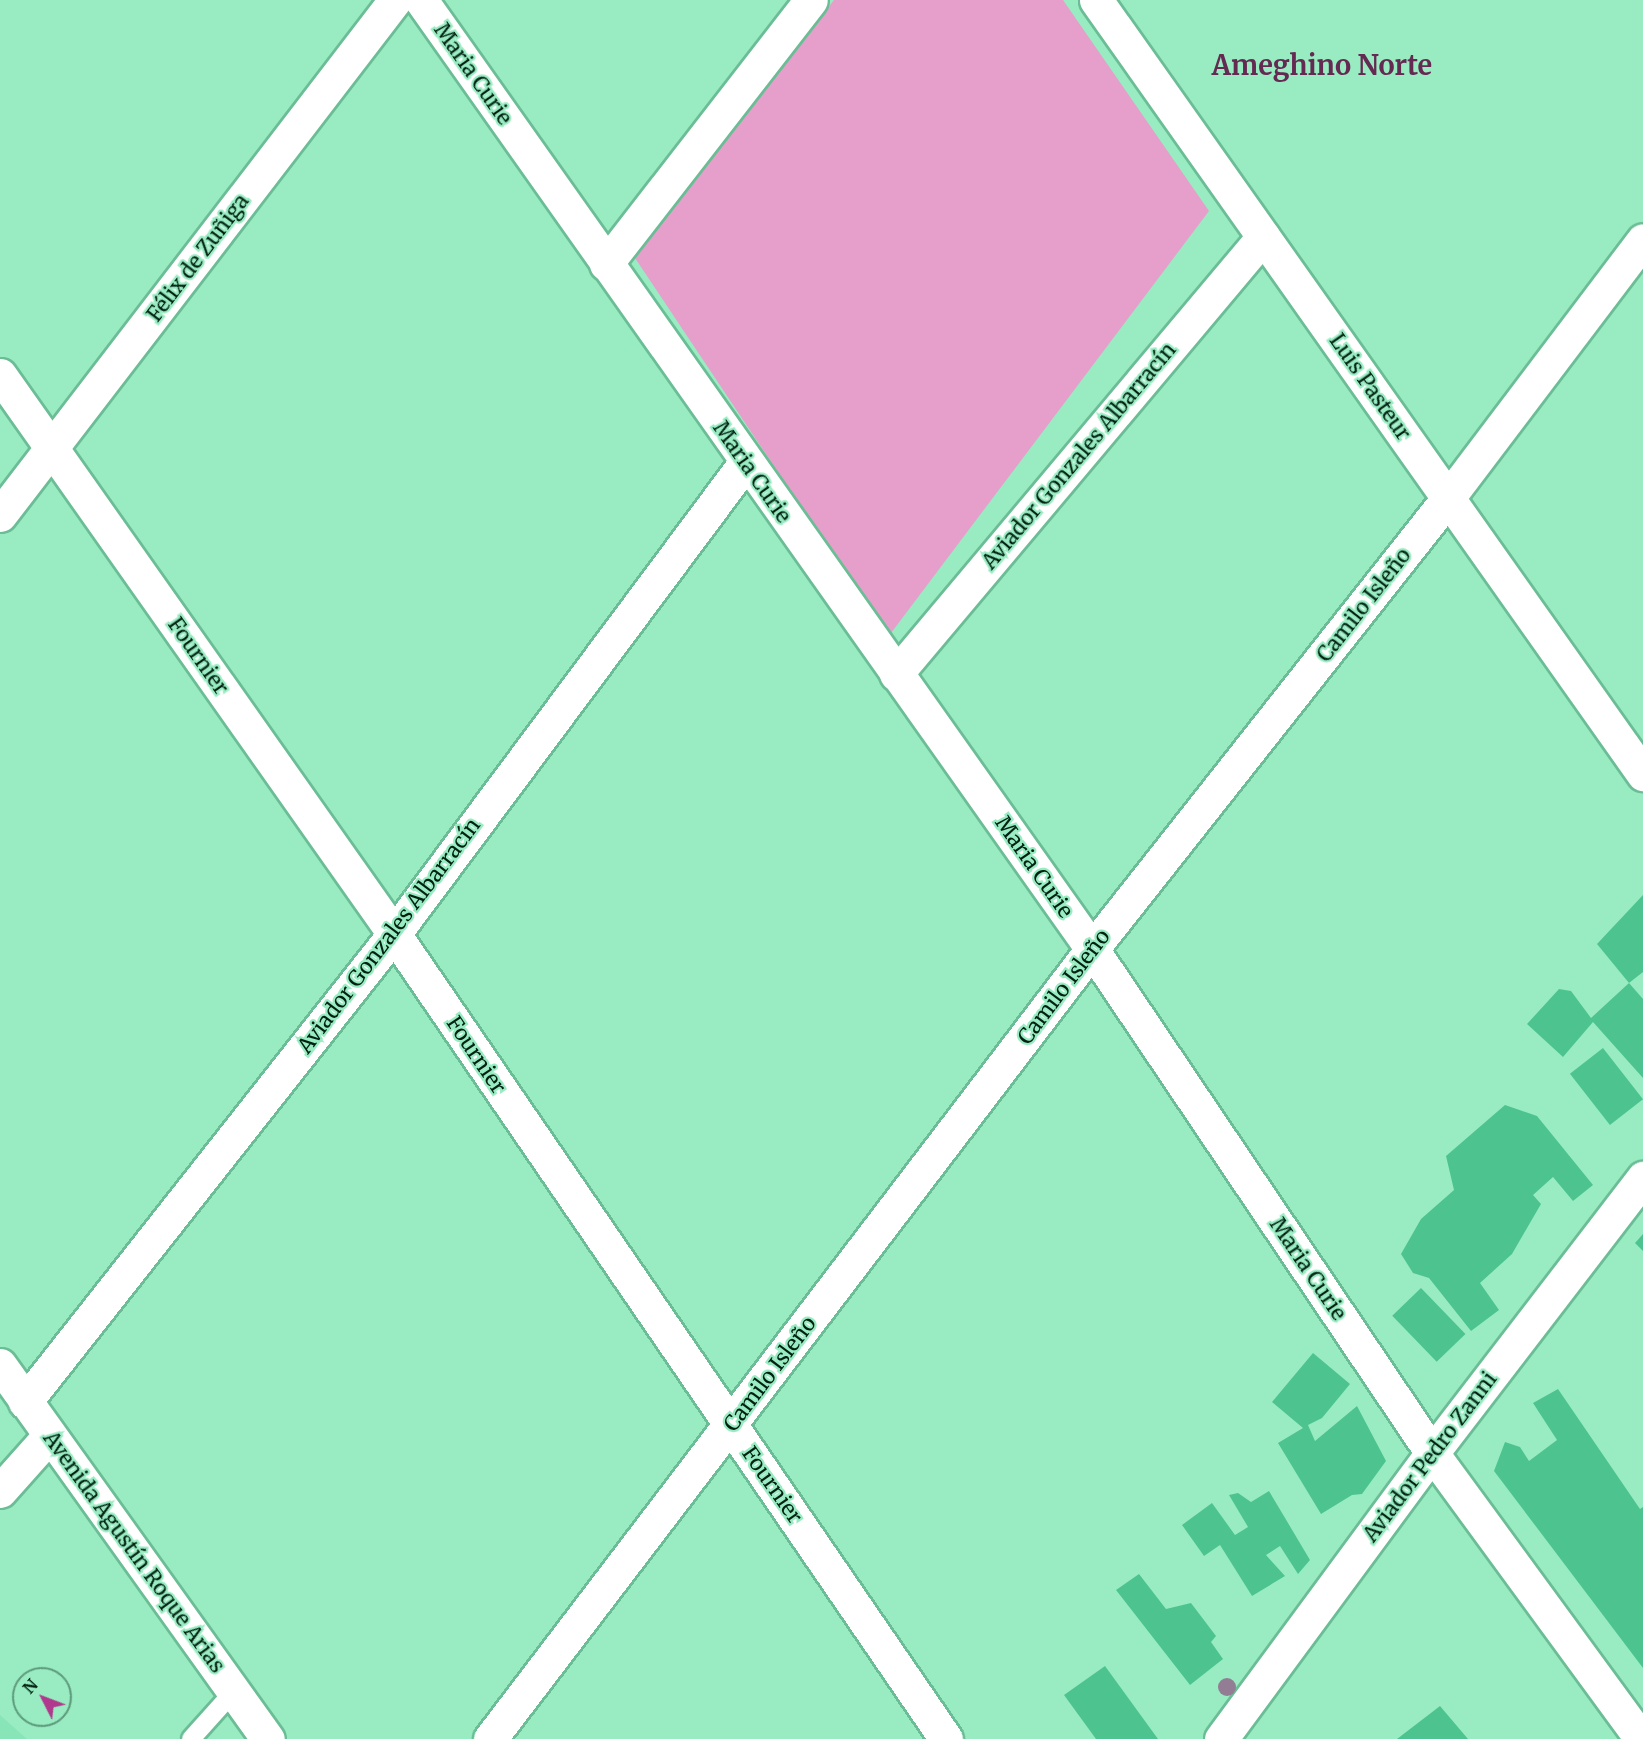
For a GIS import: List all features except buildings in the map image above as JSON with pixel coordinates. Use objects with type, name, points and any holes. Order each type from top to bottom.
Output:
[{"type":"street","name":"Félix de Zuñiga","points":[[0,515],[395,0]]},
{"type":"street","name":"Maria Curie","points":[[421,0],[745,463],[1092,949],[1432,1453],[1641,1739]]},
{"type":"street","points":[[606,264],[811,0]]},
{"type":"street","name":"Luis Pasteur","points":[[1096,0],[1643,774]]},
{"type":"street","name":"Aviador Gonzales Albarracín","points":[[896,675],[1263,237]]},
{"type":"street","name":"Camilo Isleño","points":[[490,1739],[731,1426],[1092,949],[1448,498],[1643,240]]},
{"type":"street","name":"Fournier","points":[[0,375],[394,934],[946,1739]]},
{"type":"street","name":"Aviador Gonzales Albarracín","points":[[25,1402],[394,934],[745,463]]},
{"type":"street","name":"Aviador Pedro Zanni","points":[[1221,1739],[1432,1453],[1643,1178]]},
{"type":"street","name":"Avenida Agustín Roque Arias","points":[[0,1365],[49,1436],[235,1689],[268,1739]]},
{"type":"street","points":[[0,1491],[49,1436]]},
{"type":"lane","points":[[191,1739],[235,1689]]},
{"type":"shaded area","points":[[834,0],[1063,0],[1209,211],[888,637],[633,255]]},
{"type":"shaded area","points":[[0,1715],[27,1739],[0,1739]]},
{"type":"district","name":"Ameghino Norte","points":[[1322,66]]}]
